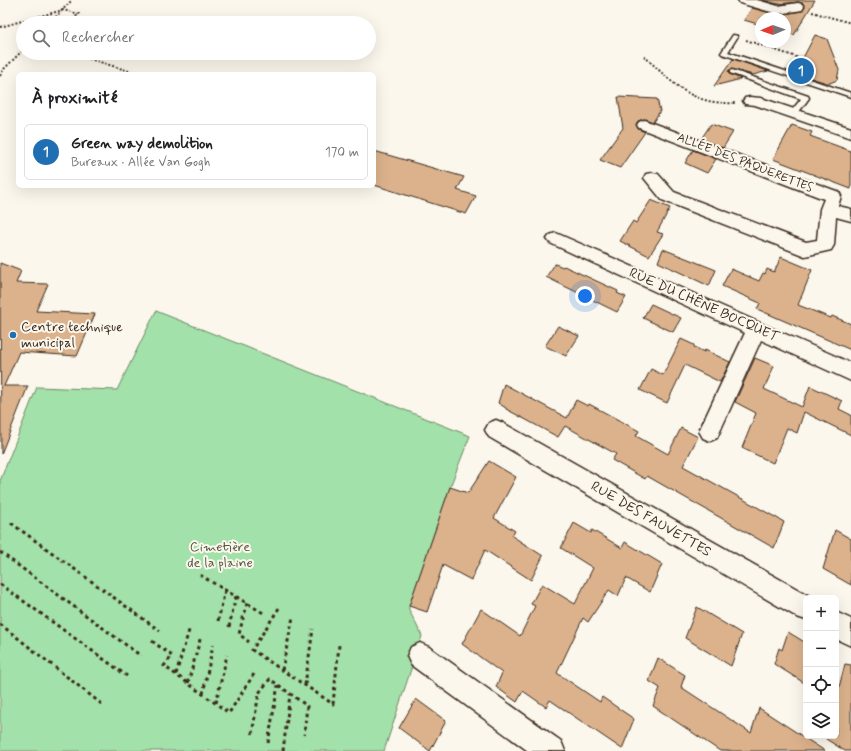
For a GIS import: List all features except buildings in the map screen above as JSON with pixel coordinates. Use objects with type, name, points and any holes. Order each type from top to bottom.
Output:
[{"type":"street","points":[[744,0],[778,10],[798,8]]},
{"type":"street","points":[[750,101],[756,101],[851,133]]},
{"type":"street","name":"ALLÉE DES PAQUERETTES","points":[[644,125],[833,196],[828,209],[825,245],[804,249],[668,196],[652,178]]},
{"type":"street","points":[[828,209],[851,215]]},
{"type":"street","name":"RUE DU CHÊNE BOCQUET","points":[[556,239],[851,372]]},
{"type":"street","points":[[710,431],[756,329]]},
{"type":"street","name":"RUE DES FAUVETTES","points":[[496,430],[803,606]]},
{"type":"street","points":[[839,627],[851,633]]},
{"type":"street","points":[[420,656],[551,751]]},
{"type":"lane","points":[[735,36],[724,53],[851,95]]},
{"type":"lane","points":[[732,72],[805,98],[793,114]]},
{"type":"path","points":[[57,16],[72,0]]},
{"type":"path","points":[[798,8],[851,23]]},
{"type":"path","points":[[39,16],[63,10],[79,14],[77,16]]},
{"type":"path","points":[[0,26],[16,22]]},
{"type":"path","points":[[735,36],[802,59]]},
{"type":"path","points":[[644,56],[686,92],[700,101],[720,104],[750,101]]},
{"type":"path","points":[[0,76],[16,58]]},
{"type":"path","points":[[93,60],[132,72]]},
{"type":"path","points":[[11,523],[160,631]]},
{"type":"path","points":[[0,552],[141,656]]},
{"type":"path","points":[[200,575],[265,614]]},
{"type":"path","points":[[0,584],[127,676]]},
{"type":"path","points":[[218,621],[225,590]]},
{"type":"path","points":[[229,627],[236,596]]},
{"type":"path","points":[[247,603],[239,634],[249,642]]},
{"type":"path","points":[[279,608],[252,650],[332,704],[339,646]]},
{"type":"path","points":[[282,670],[293,617]]},
{"type":"path","points":[[0,624],[104,706]]},
{"type":"path","points":[[176,674],[190,627]]},
{"type":"path","points":[[305,685],[313,629]]},
{"type":"path","points":[[188,683],[201,636]]},
{"type":"path","points":[[152,640],[172,656],[164,666],[229,713],[254,674]]},
{"type":"path","points":[[203,694],[213,645]]},
{"type":"path","points":[[216,703],[227,655]]},
{"type":"path","points":[[252,734],[259,693],[270,679],[307,706],[304,735]]},
{"type":"path","points":[[268,743],[278,684]]},
{"type":"path","points":[[283,751],[290,694]]},
{"type":"green space","name":"Cimetière de la plaine","points":[[156,311],[470,436],[450,487],[409,606],[409,610],[422,636],[384,751],[0,751],[0,481],[37,387],[117,390]]},
{"type":"place","name":"Green way demolition","points":[[801,71]]},
{"type":"place","name":"Centre technique municipal","points":[[13,335]]}]
